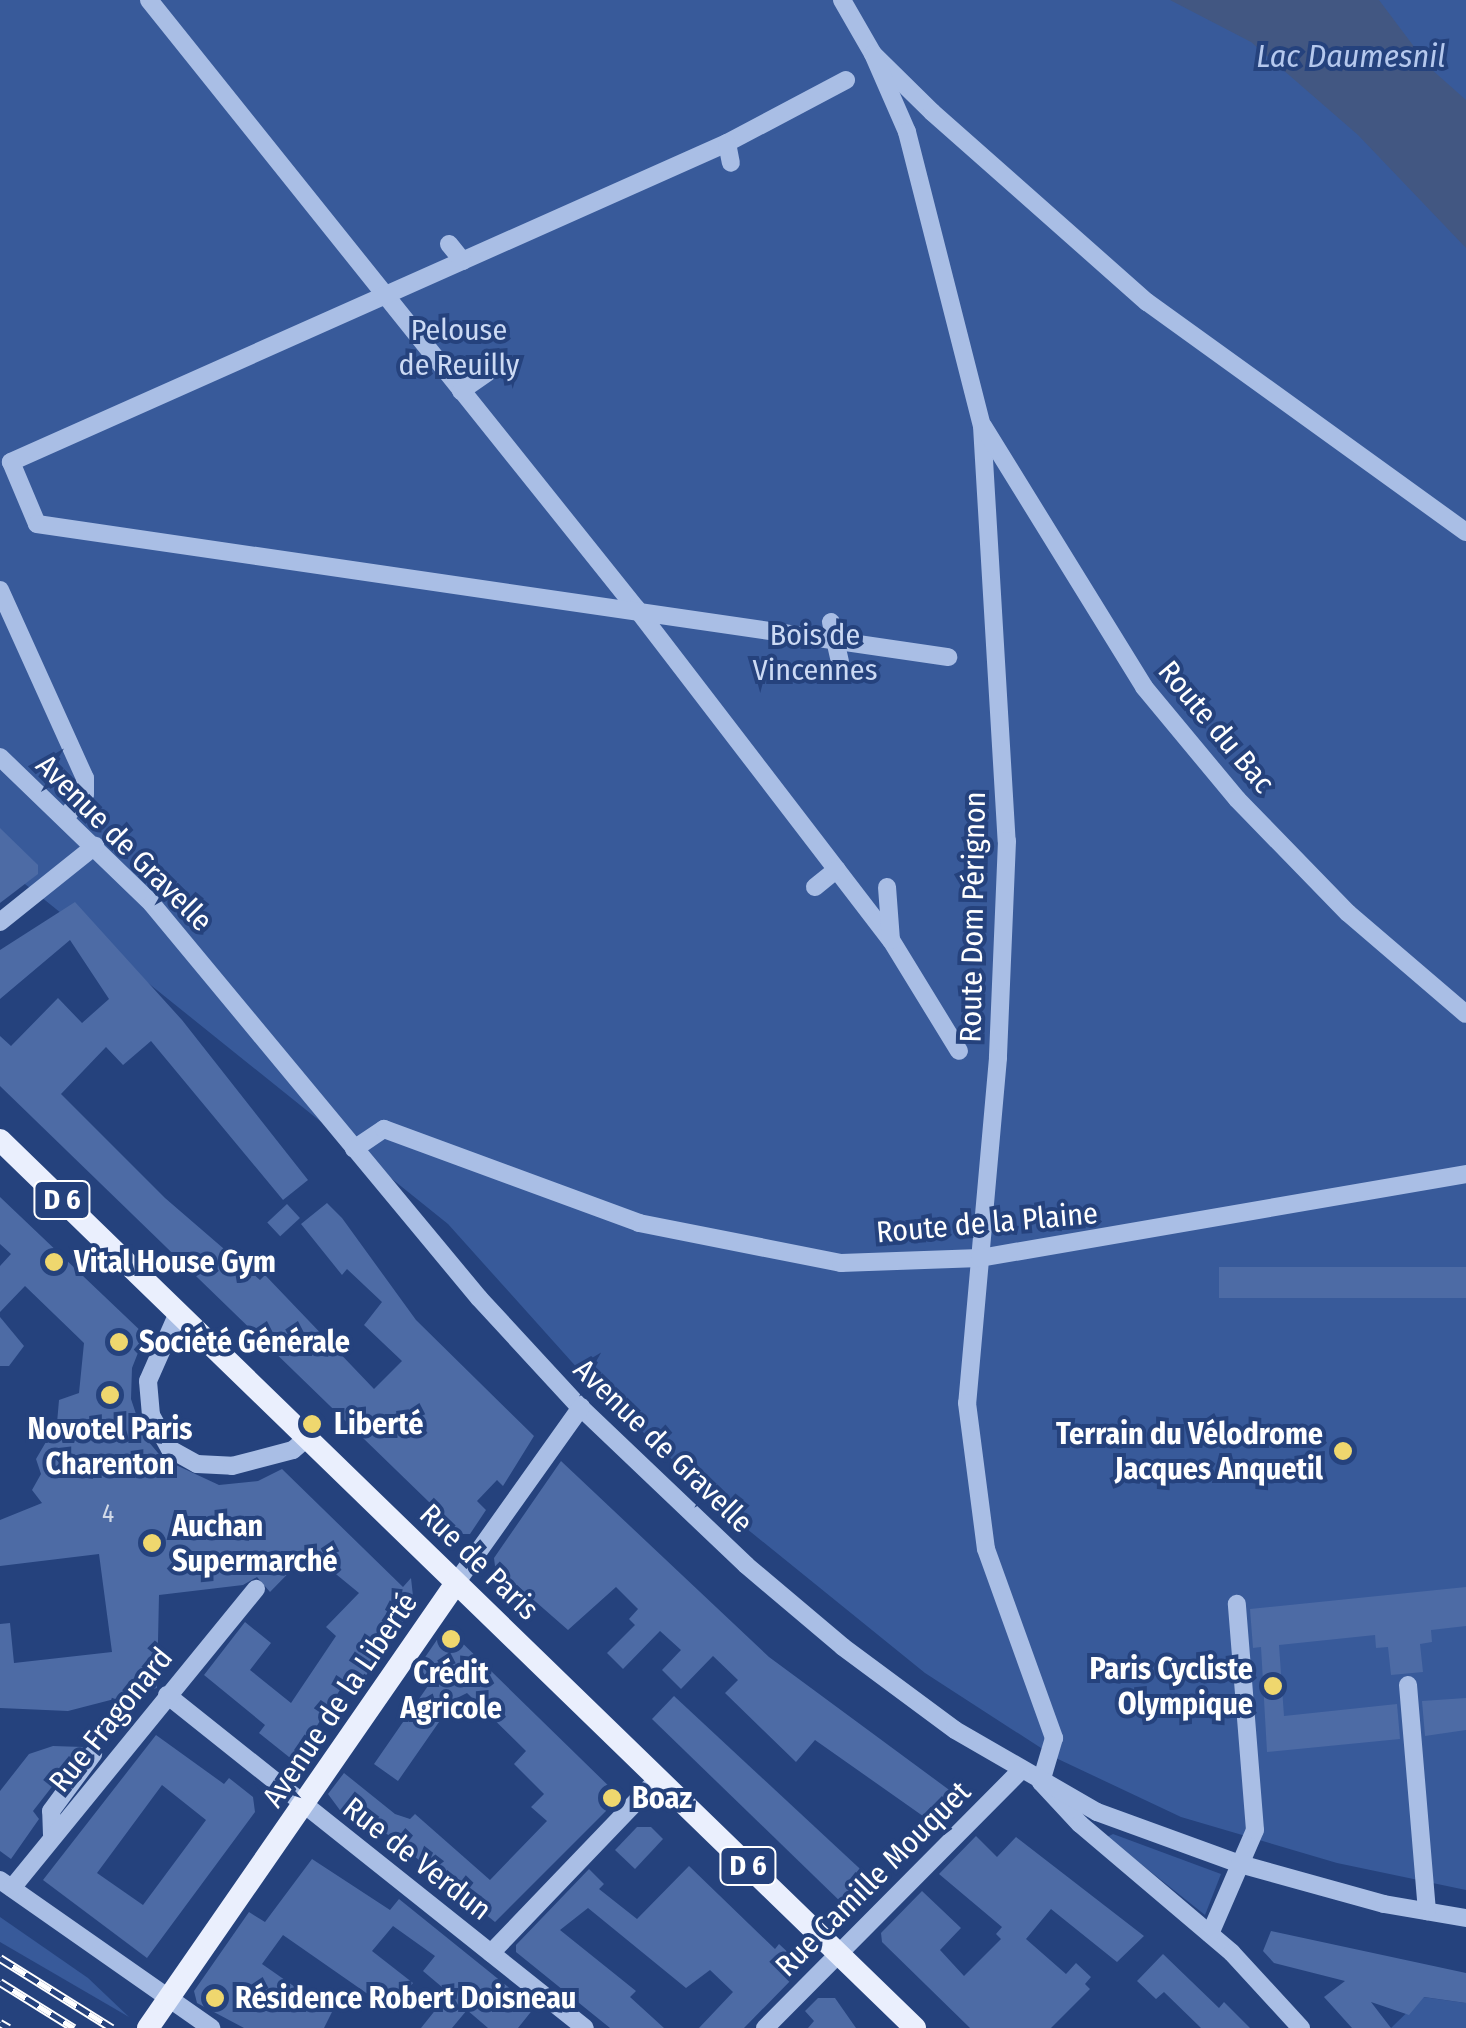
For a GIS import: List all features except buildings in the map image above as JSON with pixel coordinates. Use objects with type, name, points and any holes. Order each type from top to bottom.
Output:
[{"type":"main road","name":"Rue de Paris","points":[[0,1140],[914,2028]]},
{"type":"main road","name":"Avenue de la Liberté","points":[[158,2014],[456,1583]]},
{"type":"street","points":[[148,0],[636,608],[891,940],[960,1051]]},
{"type":"street","points":[[842,0],[873,54],[1147,302],[1466,532]]},
{"type":"street","name":"Route Dom Pérignon","points":[[873,54],[907,132],[982,426],[1006,841],[998,1058],[967,1403],[986,1549],[1054,1738],[1040,1782]]},
{"type":"street","points":[[846,80],[727,143],[6,460],[37,524],[636,608],[833,631],[948,657]]},
{"type":"street","points":[[727,143],[731,163]]},
{"type":"street","points":[[449,244],[463,261]]},
{"type":"street","points":[[461,391],[487,373]]},
{"type":"street","name":"Route du Bac","points":[[982,426],[1144,687],[1237,799],[1348,912],[1466,1014]]},
{"type":"street","points":[[0,590],[85,778],[85,794],[64,818]]},
{"type":"street","points":[[833,631],[840,662]]},
{"type":"street","name":"Avenue de Gravelle","points":[[0,757],[94,846],[242,1007],[478,1298],[581,1407],[746,1565],[844,1647],[1021,1770],[1097,1812],[1240,1864],[1466,1918]]},
{"type":"street","points":[[0,922],[94,846]]},
{"type":"street","points":[[815,887],[836,869]]},
{"type":"street","points":[[886,887],[891,940]]},
{"type":"street","name":"Route de la Plaine","points":[[354,1148],[384,1129],[639,1223],[841,1263],[980,1258],[1466,1174]]},
{"type":"street","points":[[178,1313],[148,1381],[151,1414],[170,1449],[197,1464],[232,1466],[293,1450],[308,1436]]},
{"type":"street","name":"Avenue de la Liberté","points":[[456,1583],[581,1407]]},
{"type":"street","name":"Rue Fragonard","points":[[6,1884],[52,1836],[256,1589]]},
{"type":"street","points":[[1210,1934],[1255,1830],[1237,1604]]},
{"type":"street","points":[[1408,1685],[1427,1911]]},
{"type":"street","name":"Rue de Verdun","points":[[167,1696],[586,2028]]},
{"type":"street","points":[[52,1836],[51,1812],[93,1754]]},
{"type":"street","name":"Rue Camille Mouquet","points":[[765,2028],[1021,1770]]},
{"type":"street","points":[[492,1952],[658,1779]]},
{"type":"street","points":[[1040,1782],[1080,1824],[1210,1934],[1300,2028]]},
{"type":"street","points":[[1080,1824],[1097,1812]]},
{"type":"street","points":[[6,1884],[158,2014],[210,2028]]},
{"type":"green space","name":"Bois de Vincennes","points":[[0,0],[1466,0],[1466,1890],[1337,1863],[1181,1817],[1058,1759],[925,1673],[736,1520],[588,1380],[448,1224],[0,864]]},
{"type":"green space","points":[[1113,1834],[1221,1874],[1205,1915],[1107,1837]]},
{"type":"green space","points":[[0,1917],[88,1978],[129,2017],[0,1942]]},
{"type":"green space","points":[[1423,1997],[1466,2003],[1466,2028],[1391,2028]]},
{"type":"water","name":"Lac Daumesnil","points":[[1170,0],[1379,0],[1430,68],[1466,100],[1466,248],[1358,135],[1251,42]]},
{"type":"railway","points":[[0,1958],[112,2028]]},
{"type":"railway","points":[[0,1982],[74,2028]]},
{"type":"railway","points":[[0,2023],[9,2028]]},
{"type":"place","name":"Vital House Gym","points":[[54,1262]]},
{"type":"place","name":"Société Générale","points":[[119,1342]]},
{"type":"place","name":"Novotel Paris Charenton","points":[[110,1395]]},
{"type":"place","name":"Liberté","points":[[312,1424]]},
{"type":"place","name":"Terrain du Vélodrome Jacques Anquetil","points":[[1343,1451]]},
{"type":"place","name":"Auchan Supermarché","points":[[152,1543]]},
{"type":"place","name":"Crédit Agricole","points":[[451,1639]]},
{"type":"place","name":"Paris Cycliste Olympique","points":[[1273,1686]]},
{"type":"place","name":"Boaz","points":[[612,1798]]},
{"type":"place","name":"Résidence Robert Doisneau","points":[[215,1998]]},
{"type":"park label","name":"Pelouse de Reuilly","points":[[459,347]]}]
